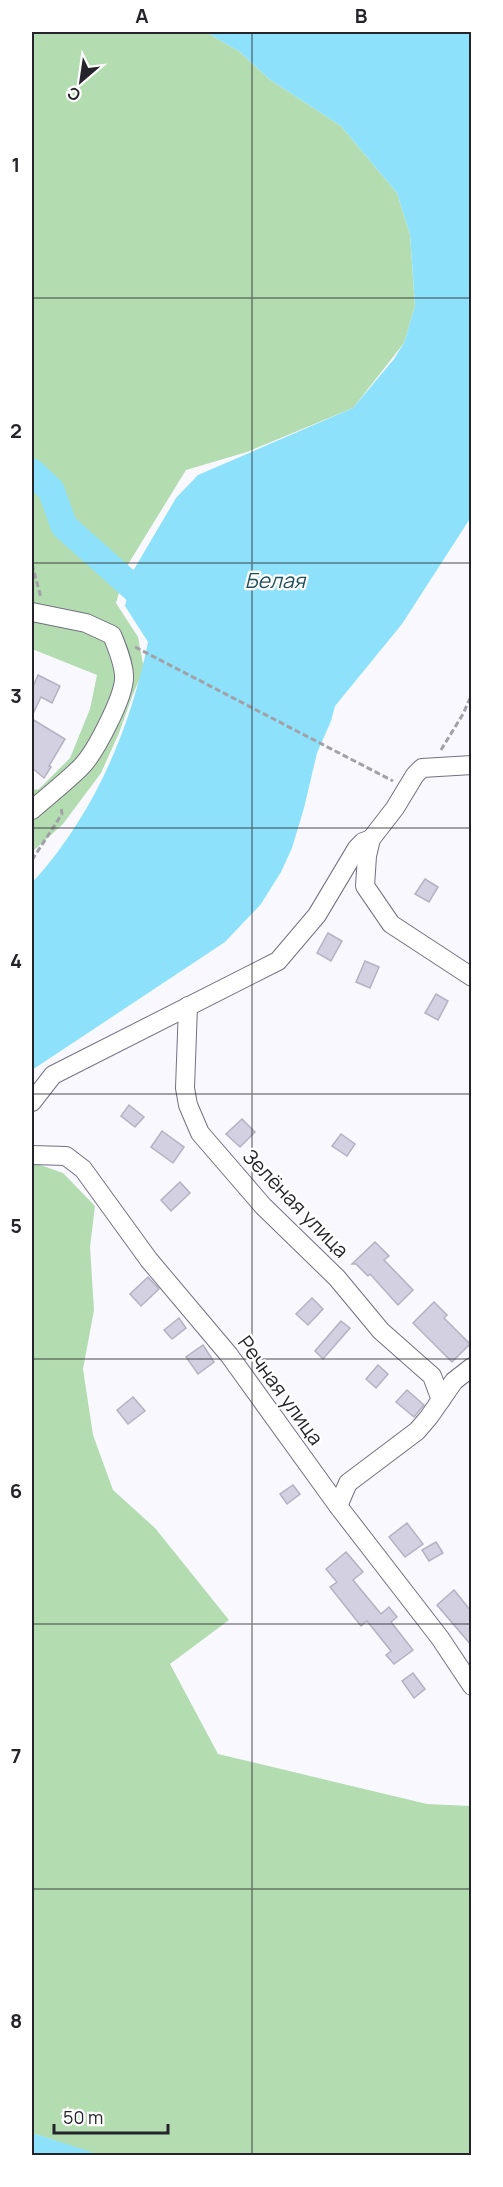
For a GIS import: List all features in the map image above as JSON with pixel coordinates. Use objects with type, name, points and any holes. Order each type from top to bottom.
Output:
[{"type":"street","points":[[32,810],[82,766],[106,728],[121,697],[125,677],[112,634],[86,623],[37,613]]},
{"type":"street","points":[[471,765],[422,768],[415,775],[395,808],[371,839],[367,856],[365,886],[391,924],[471,977]]},
{"type":"street","points":[[32,1102],[53,1075],[278,961],[317,915],[357,848],[363,842],[371,839]]},
{"type":"street","name":"Зелёная улица","points":[[188,1006],[185,1088],[188,1105],[200,1133],[263,1206],[337,1278],[381,1331],[432,1376],[441,1400]]},
{"type":"street","name":"Речная улица","points":[[32,1155],[66,1156],[83,1168],[149,1260],[229,1355],[338,1506],[440,1638],[471,1686]]},
{"type":"street","points":[[338,1506],[348,1483],[417,1431],[454,1380],[471,1367]]},
{"type":"path","points":[[32,564],[41,600],[37,613]]},
{"type":"path","points":[[112,634],[377,773]]},
{"type":"path","points":[[422,768],[434,758],[450,738],[471,694]]},
{"type":"path","points":[[32,860],[62,814],[54,790]]},
{"type":"green space","points":[[32,32],[206,32],[240,52],[269,79],[341,126],[397,193],[410,234],[415,306],[404,343],[353,408],[247,452],[186,470],[127,566],[116,603],[138,637],[144,669],[119,733],[101,773],[63,824],[32,852],[32,790],[39,789],[70,758],[90,709],[97,675],[32,649]]},
{"type":"green space","points":[[32,1162],[63,1173],[95,1206],[90,1247],[94,1310],[83,1369],[93,1435],[113,1490],[155,1528],[229,1620],[170,1664],[218,1754],[427,1804],[471,1806],[471,2155],[101,2156],[32,2133]]},
{"type":"water","name":"Белая","points":[[206,32],[471,32],[471,517],[402,624],[335,706],[317,753],[292,848],[281,872],[261,904],[225,942],[32,1070],[32,883],[54,857],[91,801],[106,771],[131,708],[148,642],[125,606],[133,571],[176,498],[198,475],[353,408],[394,359],[404,343],[415,306],[410,234],[397,193],[341,126],[269,79],[240,52]]},
{"type":"water","points":[[32,2133],[101,2155],[32,2155]]},
{"type":"building","points":[[38,675],[60,686],[52,703],[41,697],[32,716],[32,689]]},
{"type":"building","points":[[32,719],[65,739],[44,778],[32,768]]},
{"type":"building","points":[[425,879],[438,887],[429,902],[415,894]]},
{"type":"building","points":[[328,933],[342,941],[331,961],[317,953]]},
{"type":"building","points":[[365,961],[379,967],[370,988],[356,982]]},
{"type":"building","points":[[436,994],[448,1001],[438,1020],[425,1013]]},
{"type":"building","points":[[129,1105],[144,1117],[135,1127],[121,1116]]},
{"type":"building","points":[[242,1119],[255,1132],[240,1147],[226,1134]]},
{"type":"building","points":[[162,1131],[184,1147],[173,1163],[151,1147]]},
{"type":"building","points":[[341,1134],[355,1144],[347,1156],[332,1146]]},
{"type":"building","points":[[180,1182],[190,1193],[171,1211],[161,1200]]},
{"type":"building","points":[[375,1242],[389,1256],[384,1260],[413,1290],[398,1305],[370,1274],[368,1276],[356,1264],[352,1264]]},
{"type":"building","points":[[148,1277],[159,1289],[141,1306],[130,1294]]},
{"type":"building","points":[[312,1298],[323,1309],[308,1325],[296,1314]]},
{"type":"building","points":[[434,1302],[447,1315],[444,1318],[470,1344],[452,1362],[413,1323]]},
{"type":"building","points":[[179,1318],[186,1328],[172,1339],[164,1330]]},
{"type":"building","points":[[341,1321],[350,1328],[323,1359],[315,1351]]},
{"type":"building","points":[[203,1345],[214,1362],[198,1374],[186,1357]]},
{"type":"building","points":[[378,1365],[388,1374],[376,1388],[366,1379]]},
{"type":"building","points":[[407,1390],[424,1405],[414,1417],[396,1402]]},
{"type":"building","points":[[133,1397],[145,1411],[128,1424],[117,1410]]},
{"type":"building","points":[[293,1485],[300,1494],[287,1504],[280,1494]]},
{"type":"building","points":[[407,1523],[423,1544],[405,1557],[389,1537]]},
{"type":"building","points":[[436,1542],[443,1553],[429,1561],[422,1550]]},
{"type":"building","points":[[346,1552],[363,1572],[353,1580],[381,1614],[389,1607],[397,1617],[391,1622],[413,1650],[394,1664],[386,1655],[391,1651],[367,1621],[361,1626],[330,1587],[337,1582],[326,1569]]},
{"type":"building","points":[[454,1590],[471,1611],[471,1645],[437,1605]]},
{"type":"building","points":[[413,1673],[425,1689],[414,1698],[402,1681]]},
{"type":"waterway","name":"Белая","points":[[32,472],[51,490],[64,526],[158,610]]}]
